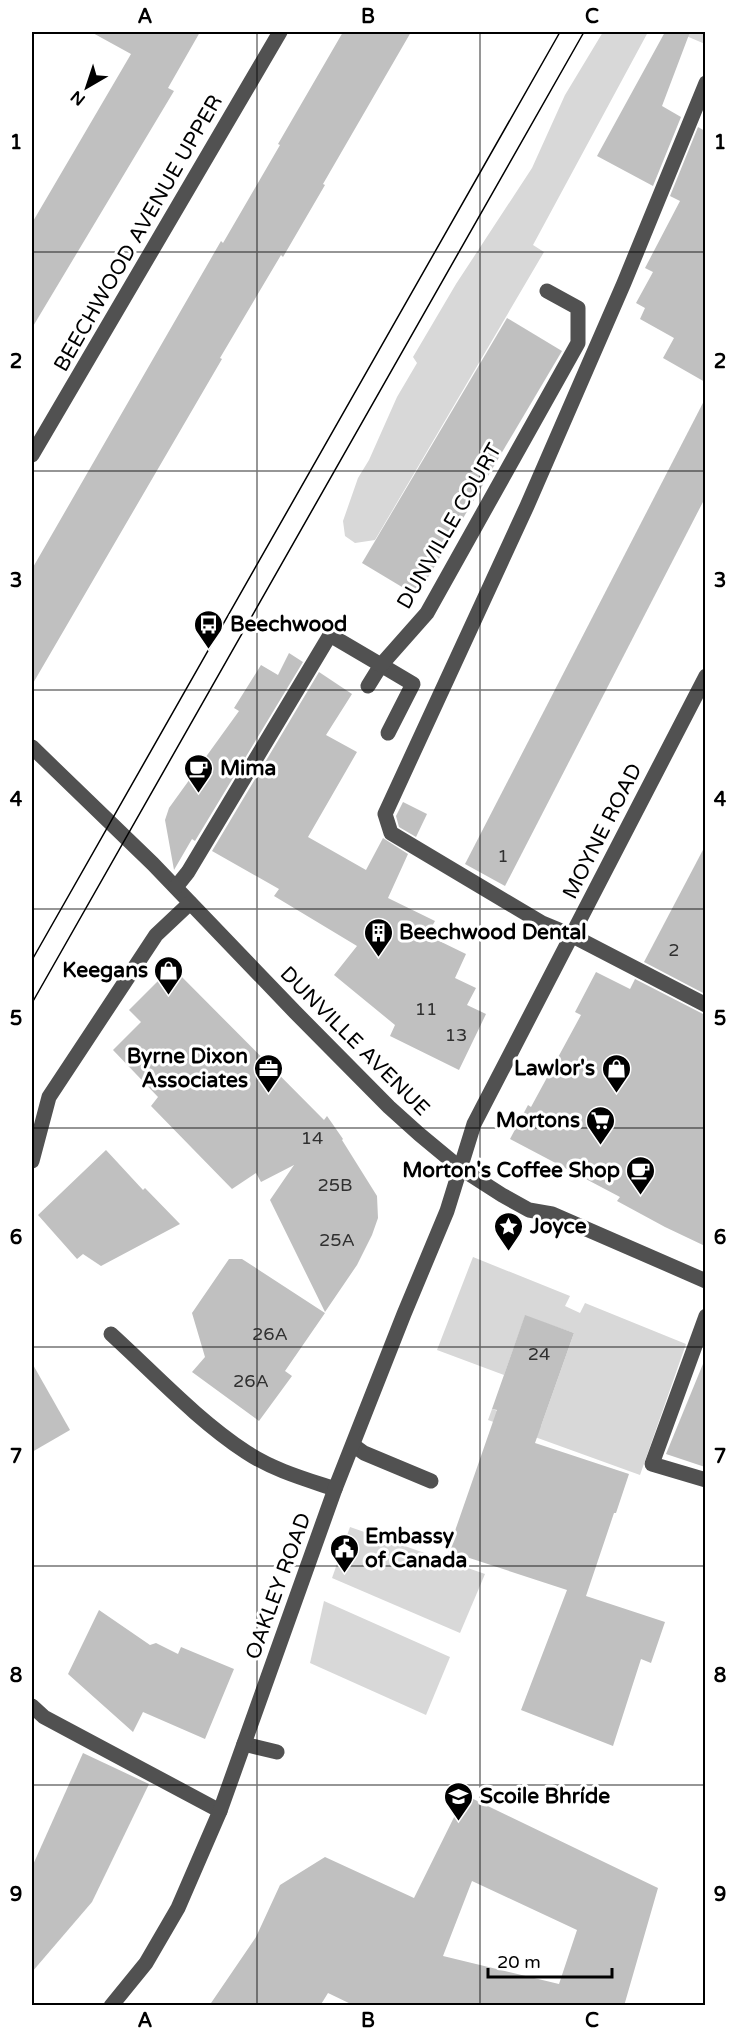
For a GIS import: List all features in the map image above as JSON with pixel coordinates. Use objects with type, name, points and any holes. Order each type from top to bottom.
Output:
[{"type":"street","name":"BEECHWOOD AVENUE UPPER","points":[[32,455],[280,32]]},
{"type":"street","points":[[705,83],[624,283],[536,485],[385,814],[391,833],[542,923],[571,935],[705,1005]]},
{"type":"street","name":"DUNVILLE COURT","points":[[381,665],[427,613],[578,343],[578,308],[547,291]]},
{"type":"street","points":[[176,887],[188,872],[330,636],[412,684],[388,733]]},
{"type":"street","points":[[368,686],[381,665]]},
{"type":"street","name":"MOYNE ROAD","points":[[460,1168],[474,1124],[705,676]]},
{"type":"street","name":"DUNVILLE AVENUE","points":[[32,747],[176,887],[389,1107],[460,1168],[529,1210],[552,1214],[705,1281]]},
{"type":"street","points":[[32,1161],[49,1097],[156,934],[190,903]]},
{"type":"street","name":"OAKLEY ROAD","points":[[111,2006],[146,1962],[178,1908],[220,1810],[335,1489],[447,1211],[460,1168]]},
{"type":"street","points":[[705,1316],[652,1464],[705,1480]]},
{"type":"street","points":[[111,1334],[198,1416],[248,1453],[295,1476],[335,1489]]},
{"type":"street","points":[[352,1445],[431,1481]]},
{"type":"street","points":[[32,1706],[44,1717],[220,1810]]},
{"type":"street","points":[[243,1744],[277,1752]]},
{"type":"shaded area","points":[[603,32],[648,32],[533,245],[544,252],[375,540],[355,543],[345,536],[343,521],[358,478],[369,460],[397,397],[417,363],[413,357],[456,284],[532,168],[565,95]]},
{"type":"shaded area","points":[[677,32],[705,32],[705,44]]},
{"type":"shaded area","points":[[473,1257],[570,1296],[565,1306],[580,1313],[585,1303],[686,1344],[640,1475],[488,1420],[492,1409],[541,1426],[574,1333],[525,1316],[504,1375],[437,1350]]},
{"type":"shaded area","points":[[350,1527],[485,1574],[460,1633],[332,1578]]},
{"type":"shaded area","points":[[324,1601],[450,1657],[426,1715],[310,1663]]},
{"type":"building","points":[[91,32],[200,32],[168,88],[174,91],[32,328],[32,223],[131,54]]},
{"type":"building","points":[[343,32],[411,32],[323,184],[325,185],[220,358],[222,359],[32,685],[32,569],[221,241],[223,243],[280,145],[278,144]]},
{"type":"building","points":[[665,32],[690,32],[662,106],[681,117],[653,186],[597,156]]},
{"type":"building","points":[[698,127],[705,131],[705,382],[663,358],[674,338],[640,319],[645,308],[636,303],[653,272],[645,268],[680,201],[670,196]]},
{"type":"building","points":[[507,318],[562,351],[417,596],[362,563]]},
{"type":"building","points":[[705,399],[705,498],[505,886],[465,864]]},
{"type":"building","points":[[289,653],[303,662],[195,841],[192,839],[174,870],[165,820],[169,808],[239,711],[234,708],[261,665],[278,675]]},
{"type":"building","points":[[319,672],[352,694],[326,735],[357,752],[308,837],[366,870],[383,838],[408,854],[388,898],[435,921],[427,935],[466,954],[455,978],[476,988],[467,1005],[486,1014],[459,1070],[390,1036],[395,1025],[334,975],[357,946],[274,896],[279,889],[212,851]]},
{"type":"building","points":[[403,802],[427,814],[416,837],[399,827],[396,816]]},
{"type":"building","points":[[705,846],[705,994],[644,962]]},
{"type":"building","points":[[172,967],[324,1120],[327,1116],[377,1196],[378,1218],[372,1235],[357,1265],[325,1312],[270,1200],[294,1165],[261,1182],[256,1173],[232,1189],[151,1106],[158,1097],[113,1050],[141,1022],[129,1010]]},
{"type":"building","points":[[596,972],[630,989],[635,979],[705,1015],[705,1246],[617,1201],[620,1197],[510,1139],[528,1105],[531,1107],[581,1015],[575,1012]]},
{"type":"building","points":[[106,1150],[143,1190],[145,1188],[180,1224],[101,1266],[83,1254],[77,1259],[38,1215]]},
{"type":"building","points":[[229,1259],[242,1259],[325,1313],[285,1371],[292,1376],[259,1421],[192,1372],[205,1357],[192,1313]]},
{"type":"building","points":[[525,1315],[574,1333],[535,1443],[629,1474],[586,1596],[665,1622],[651,1663],[641,1659],[613,1746],[521,1710],[567,1590],[448,1551],[497,1410],[492,1409]]},
{"type":"building","points":[[705,1359],[705,1467],[666,1454]]},
{"type":"building","points":[[32,1363],[70,1430],[32,1452]]},
{"type":"building","points":[[99,1610],[150,1645],[156,1643],[178,1654],[181,1647],[234,1669],[205,1739],[143,1712],[133,1732],[68,1674]]},
{"type":"building","points":[[83,1753],[149,1784],[92,1902],[32,1972],[32,1867]]},
{"type":"building","points":[[465,1795],[658,1888],[624,2006],[355,2006],[328,1993],[320,2006],[209,2006],[256,1937],[280,1885],[325,1857],[414,1898]],"holes":[[[472,1881],[577,1930],[559,1984],[443,1956]]]},
{"type":"tram line","points":[[32,960],[560,32]]},
{"type":"tram line","points":[[32,1003],[584,32]]},
{"type":"place","name":"Beechwood","points":[[209,650]]},
{"type":"place","name":"Mima","points":[[199,794]]},
{"type":"place","name":"Beechwood Dental","points":[[378,958]]},
{"type":"place","name":"Keegans","points":[[169,996]]},
{"type":"place","name":"Byrne Dixon Associates","points":[[269,1094]]},
{"type":"place","name":"Lawlor's","points":[[616,1094]]},
{"type":"place","name":"Mortons","points":[[601,1146]]},
{"type":"place","name":"Morton's Coffee Shop","points":[[641,1196]]},
{"type":"place","name":"Joyce","points":[[509,1252]]},
{"type":"place","name":"Embassy of Canada","points":[[344,1574]]},
{"type":"place","name":"Scoile Bhríde","points":[[459,1822]]}]
